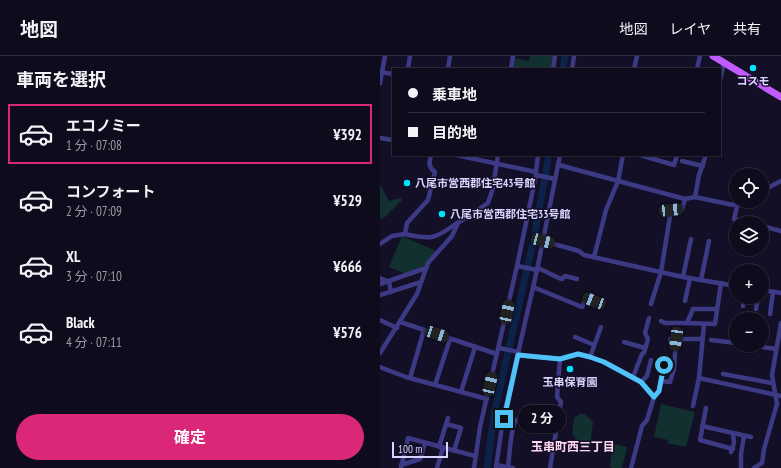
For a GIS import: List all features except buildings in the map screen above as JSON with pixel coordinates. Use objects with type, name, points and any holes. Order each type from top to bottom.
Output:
[{"type":"main road","points":[[715,57],[781,97]]},
{"type":"street","points":[[380,82],[385,56]]},
{"type":"street","points":[[408,68],[410,56]]},
{"type":"street","points":[[448,68],[450,56]]},
{"type":"street","points":[[511,68],[513,56]]},
{"type":"street","points":[[553,68],[555,56]]},
{"type":"street","points":[[572,68],[574,56]]},
{"type":"street","points":[[634,68],[637,56]]},
{"type":"street","points":[[697,68],[700,56]]},
{"type":"street","points":[[721,76],[724,63]]},
{"type":"street","points":[[381,72],[392,74]]},
{"type":"street","points":[[380,138],[392,140]]},
{"type":"street","points":[[405,234],[407,223],[428,200],[435,172],[430,169],[430,156]]},
{"type":"street","points":[[461,156],[556,178]]},
{"type":"street","points":[[380,244],[392,236],[405,234],[429,238],[439,235],[488,204],[493,188],[498,156]]},
{"type":"street","points":[[474,468],[486,399],[517,266],[536,173],[538,156]]},
{"type":"street","points":[[556,428],[515,420],[509,446],[510,468],[496,467],[504,419],[538,269],[560,156]]},
{"type":"street","points":[[594,257],[606,210],[618,181],[623,156]]},
{"type":"street","points":[[644,156],[674,165],[677,156]]},
{"type":"street","points":[[660,160],[662,156]]},
{"type":"street","points":[[695,197],[699,175],[706,156]]},
{"type":"street","points":[[682,161],[703,166]]},
{"type":"street","points":[[558,165],[685,199],[695,197],[729,204]]},
{"type":"street","points":[[769,187],[781,181]]},
{"type":"street","points":[[651,304],[661,272],[671,210],[682,210],[685,199]]},
{"type":"street","points":[[380,353],[417,294],[426,268],[452,236],[458,223]]},
{"type":"street","points":[[769,228],[781,231]]},
{"type":"street","points":[[683,277],[692,239]]},
{"type":"street","points":[[543,241],[594,257],[683,277],[729,285]]},
{"type":"street","points":[[701,280],[709,241]]},
{"type":"street","points":[[517,266],[538,269],[562,279],[565,276],[577,279]]},
{"type":"street","points":[[380,284],[426,268]]},
{"type":"street","points":[[380,278],[389,282]]},
{"type":"street","points":[[685,301],[690,278]]},
{"type":"street","points":[[389,282],[391,292]]},
{"type":"street","points":[[380,294],[422,282]]},
{"type":"street","points":[[661,321],[665,323],[715,324],[721,284]]},
{"type":"street","points":[[533,287],[582,307],[586,298],[598,302]]},
{"type":"street","points":[[769,291],[781,293]]},
{"type":"street","points":[[770,314],[773,292]]},
{"type":"street","points":[[756,309],[757,304]]},
{"type":"street","points":[[687,323],[693,310],[717,309]]},
{"type":"street","points":[[634,377],[648,339],[645,333],[649,318]]},
{"type":"street","points":[[380,320],[397,328]]},
{"type":"street","points":[[400,322],[497,354]]},
{"type":"street","points":[[754,468],[762,463],[764,449],[777,404],[772,383],[781,323]]},
{"type":"street","points":[[693,406],[699,378],[704,324]]},
{"type":"street","points":[[590,357],[601,327]]},
{"type":"street","points":[[410,378],[424,330]]},
{"type":"street","points":[[575,337],[594,345]]},
{"type":"street","points":[[435,385],[450,339]]},
{"type":"street","points":[[670,339],[702,339]]},
{"type":"street","points":[[661,381],[670,382],[674,366],[676,339]]},
{"type":"street","points":[[711,340],[729,342]]},
{"type":"street","points":[[624,342],[645,348]]},
{"type":"street","points":[[461,392],[475,347]]},
{"type":"street","points":[[499,348],[519,353],[560,359],[578,354],[590,357],[604,362],[634,377],[641,382],[654,397]]},
{"type":"street","points":[[769,348],[776,349]]},
{"type":"street","points":[[550,468],[561,402],[557,397],[560,359]]},
{"type":"street","points":[[641,382],[647,376],[651,360]]},
{"type":"street","points":[[631,468],[642,426],[646,420],[654,397],[659,391],[664,365],[674,366]]},
{"type":"street","points":[[380,367],[410,378],[486,399]]},
{"type":"street","points":[[723,374],[772,383]]},
{"type":"street","points":[[699,378],[781,396]]},
{"type":"street","points":[[706,408],[700,440],[732,450],[733,433]]},
{"type":"street","points":[[438,468],[448,418]]},
{"type":"street","points":[[446,424],[461,428],[454,451]]},
{"type":"street","points":[[702,426],[751,437]]},
{"type":"street","points":[[742,468],[741,454],[744,436]]},
{"type":"street","points":[[401,466],[408,438],[475,456]]},
{"type":"street","points":[[401,466],[420,459],[425,443]]},
{"type":"green space","points":[[530,56],[553,56],[551,68],[513,68],[514,58],[529,61]]},
{"type":"green space","points":[[380,184],[389,201],[400,198],[402,200],[385,217],[380,219]]},
{"type":"green space","points":[[402,236],[436,251],[425,265],[406,274],[389,267]]},
{"type":"green space","points":[[661,404],[695,412],[686,447],[667,443],[668,440],[654,437]]},
{"type":"green space","points":[[580,414],[585,414],[593,422],[590,448],[574,446],[575,436],[572,435],[574,418]]},
{"type":"green space","points":[[613,444],[627,447],[622,468],[612,468],[610,466]]},
{"type":"waterway","points":[[563,68],[565,56]]},
{"type":"waterway","points":[[487,468],[494,414],[534,238],[549,156]]},
{"type":"place","name":"コスモ","points":[[753,68]]},
{"type":"place","name":"八尾市営西郡住宅43号館","points":[[407,183]]},
{"type":"place","name":"八尾市営西郡住宅33号館","points":[[442,214]]},
{"type":"place","name":"玉串保育園","points":[[570,369]]},
{"type":"district","name":"玉串町西三丁目","points":[[573,447]]},
{"type":"route","points":[[504,419],[518,355],[560,359],[572,354],[590,357],[604,362],[634,377],[641,382],[654,397],[659,391],[664,365]]}]
